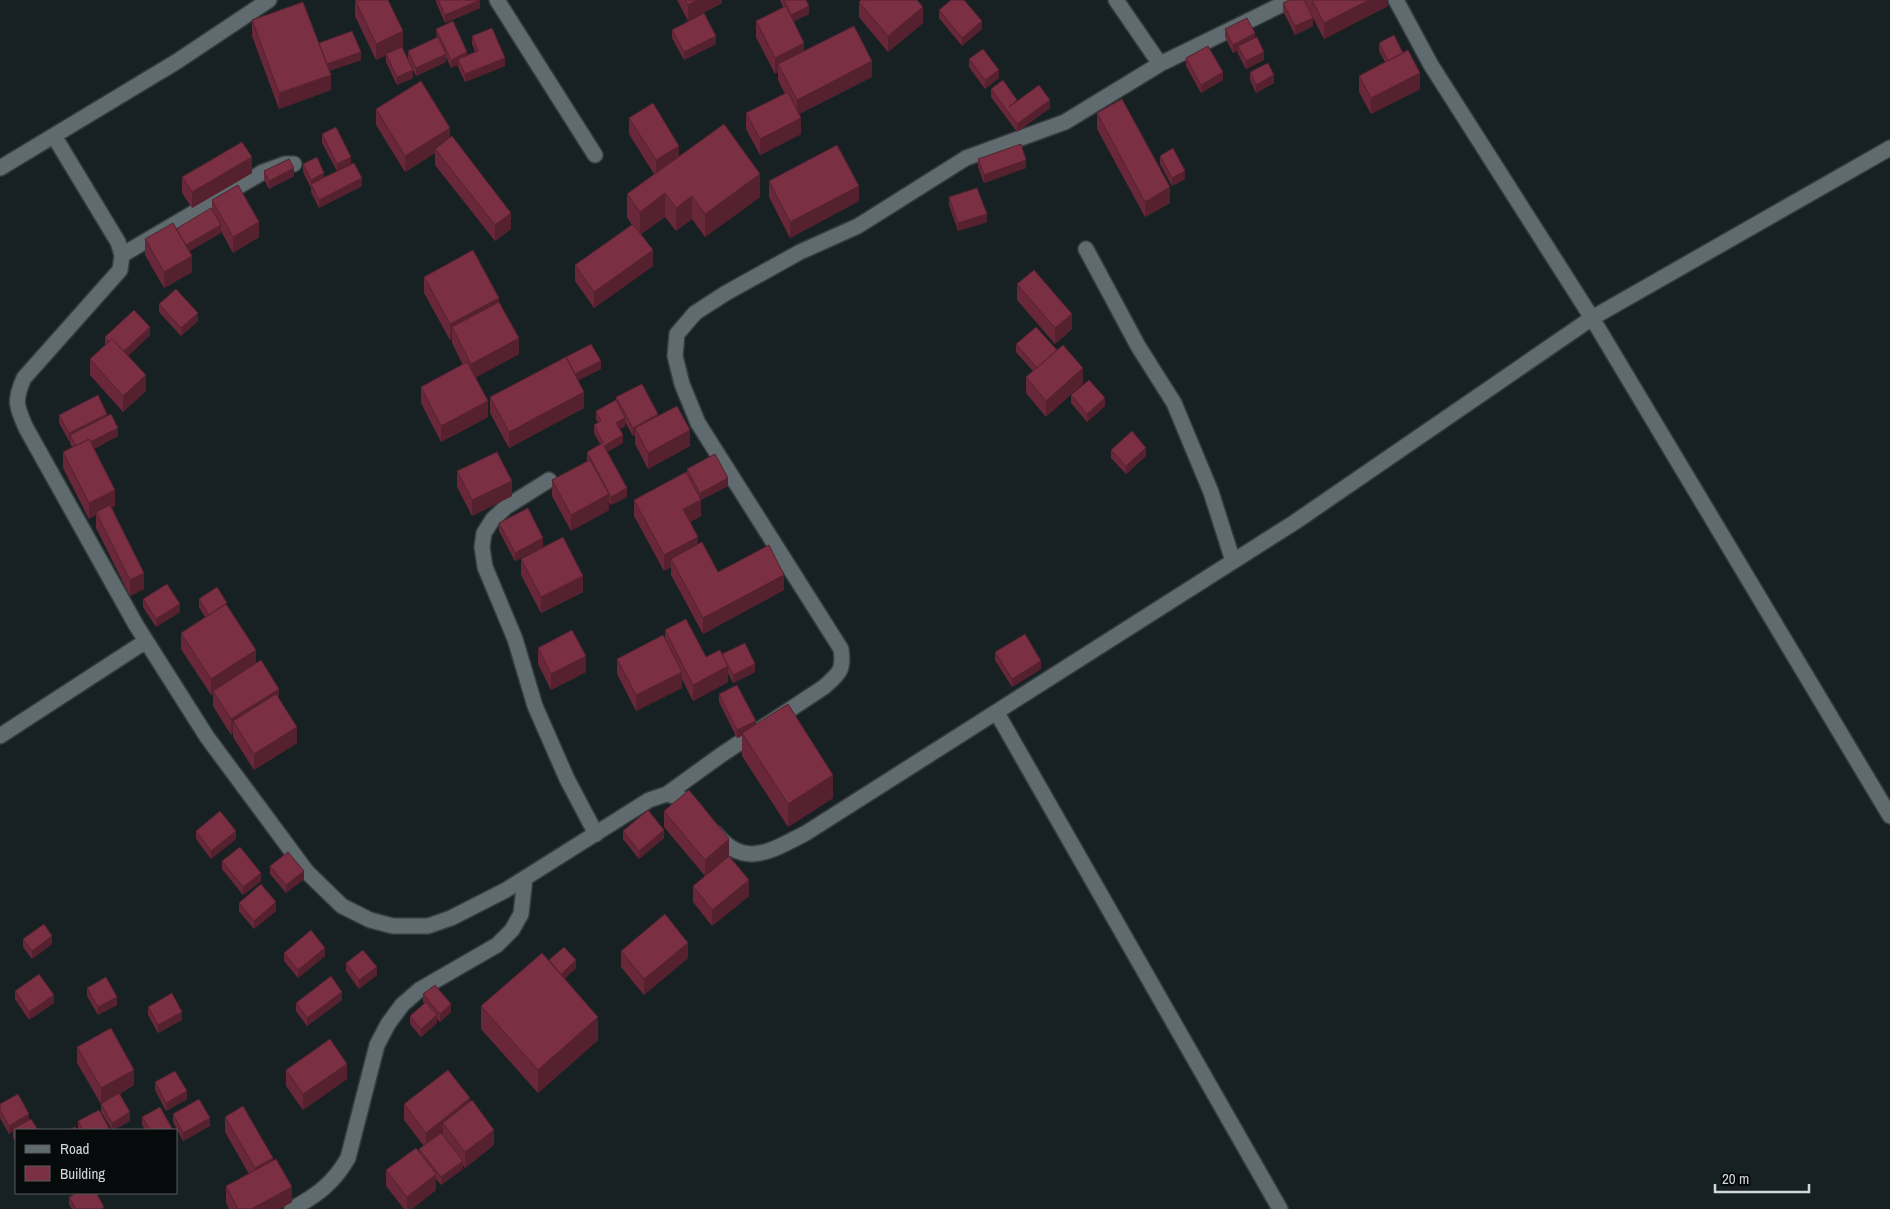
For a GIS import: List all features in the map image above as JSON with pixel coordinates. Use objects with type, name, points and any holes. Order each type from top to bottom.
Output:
[{"type":"street","points":[[0,168],[176,62],[269,0]]},
{"type":"street","points":[[497,0],[596,155]]},
{"type":"street","points":[[1116,0],[1160,64]]},
{"type":"street","points":[[54,136],[118,242],[122,256],[120,270],[24,378],[17,393],[18,410],[26,428],[146,640],[213,745],[307,872],[342,906],[370,920],[393,926],[428,926],[451,918],[506,890],[649,800],[667,794],[721,755],[824,687],[840,674],[843,663],[841,649],[698,423],[682,384],[675,356],[677,334],[695,313],[726,293],[800,252],[858,226],[966,158],[1064,122],[1160,64],[1291,0]]},
{"type":"street","points":[[1396,0],[1431,65],[1592,318],[1890,816]]},
{"type":"street","points":[[667,794],[681,798],[691,806],[721,841],[740,852],[755,855],[771,850],[806,832],[1295,522],[1592,318],[1890,148]]},
{"type":"street","points":[[122,256],[263,172],[285,164],[294,164]]},
{"type":"street","points":[[1086,249],[1138,346],[1174,403],[1211,492],[1233,561]]},
{"type":"street","points":[[549,480],[506,507],[493,519],[484,533],[482,547],[485,567],[515,639],[535,706],[556,756],[596,834]]},
{"type":"street","points":[[0,736],[146,640]]},
{"type":"street","points":[[996,713],[1280,1209]]},
{"type":"street","points":[[292,1209],[326,1188],[340,1172],[348,1158],[377,1045],[388,1024],[402,1005],[419,990],[497,945],[512,930],[521,914],[525,878]]},
{"type":"building","points":[[355,0],[388,0],[403,31],[376,44]]},
{"type":"building","points":[[438,0],[480,0],[445,15]]},
{"type":"building","points":[[685,0],[697,0],[688,5]]},
{"type":"building","points":[[784,0],[806,0],[809,6],[791,15]]},
{"type":"building","points":[[861,0],[917,0],[923,7],[888,36],[859,2]]},
{"type":"building","points":[[951,0],[964,0],[982,21],[962,38],[939,10]]},
{"type":"building","points":[[1289,0],[1304,0],[1313,18],[1295,26],[1283,3]]},
{"type":"building","points":[[1312,0],[1369,0],[1324,23]]},
{"type":"building","points":[[303,2],[331,75],[279,93],[252,20]]},
{"type":"building","points":[[786,6],[804,43],[775,58],[756,21]]},
{"type":"building","points":[[704,13],[716,36],[684,52],[672,30]]},
{"type":"building","points":[[1247,18],[1255,33],[1233,45],[1225,29]]},
{"type":"building","points":[[453,21],[467,52],[451,60],[436,29]]},
{"type":"building","points":[[854,26],[872,61],[797,100],[778,64]]},
{"type":"building","points":[[492,28],[505,58],[465,74],[458,59],[478,51],[472,36]]},
{"type":"building","points":[[352,31],[361,52],[327,64],[319,43]]},
{"type":"building","points":[[1394,35],[1403,53],[1388,61],[1379,43]]},
{"type":"building","points":[[438,37],[446,54],[416,68],[408,51]]},
{"type":"building","points":[[1257,37],[1264,52],[1246,61],[1238,46]]},
{"type":"building","points":[[1208,46],[1223,72],[1201,85],[1186,58]]},
{"type":"building","points":[[402,47],[413,70],[397,77],[386,54]]},
{"type":"building","points":[[983,49],[999,70],[985,80],[969,59]]},
{"type":"building","points":[[1408,50],[1420,73],[1371,98],[1359,76]]},
{"type":"building","points":[[1268,63],[1274,75],[1256,85],[1250,72]]},
{"type":"building","points":[[1003,80],[1017,100],[1009,107],[1039,85],[1050,100],[1017,124],[991,89]]},
{"type":"building","points":[[421,81],[450,128],[405,156],[376,109]]},
{"type":"building","points":[[788,92],[801,118],[760,139],[746,113]]},
{"type":"building","points":[[1122,99],[1170,187],[1145,202],[1097,113]]},
{"type":"building","points":[[653,103],[679,146],[656,160],[629,118]]},
{"type":"building","points":[[724,124],[760,174],[705,214],[692,196],[676,208],[665,193],[640,212],[627,194]]},
{"type":"building","points":[[336,127],[351,157],[337,164],[322,134]]},
{"type":"building","points":[[452,136],[511,213],[495,225],[435,149]]},
{"type":"building","points":[[242,142],[252,157],[192,192],[182,177]]},
{"type":"building","points":[[1021,144],[1026,160],[984,175],[978,159]]},
{"type":"building","points":[[837,145],[859,186],[790,222],[769,181]]},
{"type":"building","points":[[1173,148],[1185,171],[1172,178],[1160,156]]},
{"type":"building","points":[[317,157],[324,173],[311,180],[303,164]]},
{"type":"building","points":[[289,159],[294,168],[269,181],[264,171]]},
{"type":"building","points":[[354,163],[362,178],[319,200],[311,184]]},
{"type":"building","points":[[238,185],[259,222],[233,237],[212,200]]},
{"type":"building","points":[[977,188],[987,214],[958,223],[949,197]]},
{"type":"building","points":[[211,208],[221,225],[186,245],[176,229]]},
{"type":"building","points":[[173,223],[192,256],[164,272],[145,239]]},
{"type":"building","points":[[633,224],[653,250],[594,292],[575,265]]},
{"type":"building","points":[[473,250],[499,298],[450,324],[424,277]]},
{"type":"building","points":[[1034,270],[1072,314],[1055,328],[1017,284]]},
{"type":"building","points":[[176,289],[198,313],[181,328],[159,304]]},
{"type":"building","points":[[499,302],[519,338],[471,364],[452,327]]},
{"type":"building","points":[[134,310],[150,327],[124,351],[112,339],[109,342],[105,337]]},
{"type":"building","points":[[1036,327],[1057,350],[1037,368],[1016,344]]},
{"type":"building","points":[[112,339],[146,375],[123,396],[90,359]]},
{"type":"building","points":[[591,344],[601,361],[575,374],[566,357]]},
{"type":"building","points":[[1063,345],[1083,368],[1046,401],[1026,377]]},
{"type":"building","points":[[566,357],[584,392],[509,432],[490,397]]},
{"type":"building","points":[[467,362],[488,401],[441,426],[421,387]]},
{"type":"building","points":[[1089,380],[1105,398],[1087,414],[1071,395]]},
{"type":"building","points":[[642,384],[658,414],[633,428],[616,397]]},
{"type":"building","points":[[98,395],[107,414],[69,433],[59,415]]},
{"type":"building","points":[[616,400],[625,418],[616,423],[623,435],[604,446],[627,488],[611,497],[587,452],[603,443],[594,425],[601,421],[596,411]]},
{"type":"building","points":[[677,406],[690,430],[648,453],[635,428]]},
{"type":"building","points":[[111,414],[118,428],[90,442],[89,439],[76,446],[70,435]]},
{"type":"building","points":[[1132,431],[1146,448],[1126,466],[1111,450]]},
{"type":"building","points":[[89,439],[115,490],[89,503],[63,452]]},
{"type":"building","points":[[497,452],[512,481],[472,500],[457,471]]},
{"type":"building","points":[[715,454],[728,478],[700,493],[687,469]]},
{"type":"building","points":[[590,460],[609,494],[571,515],[552,480]]},
{"type":"building","points":[[686,472],[701,500],[683,509],[698,537],[664,555],[634,500]]},
{"type":"building","points":[[110,505],[144,573],[130,580],[96,512]]},
{"type":"building","points":[[528,508],[543,538],[515,553],[499,523]]},
{"type":"building","points":[[563,537],[583,576],[541,597],[521,559]]},
{"type":"building","points":[[702,542],[718,572],[769,545],[784,575],[703,618],[671,559]]},
{"type":"building","points":[[167,584],[180,604],[156,619],[143,599]]},
{"type":"building","points":[[217,587],[227,603],[209,615],[199,599]]},
{"type":"building","points":[[226,604],[256,650],[211,679],[181,633]]},
{"type":"building","points":[[686,619],[706,657],[720,650],[728,666],[693,685],[665,630]]},
{"type":"building","points":[[572,630],[586,656],[551,674],[538,648]]},
{"type":"building","points":[[1025,634],[1041,661],[1012,679],[995,652]]},
{"type":"building","points":[[663,635],[682,672],[636,695],[617,659]]},
{"type":"building","points":[[745,643],[755,664],[733,675],[722,654]]},
{"type":"building","points":[[261,660],[279,689],[231,719],[213,691]]},
{"type":"building","points":[[737,685],[756,721],[737,730],[719,694]]},
{"type":"building","points":[[276,694],[297,727],[254,754],[233,721]]},
{"type":"building","points":[[788,704],[833,775],[788,804],[742,733]]},
{"type":"building","points":[[689,790],[729,839],[705,860],[664,811]]},
{"type":"building","points":[[648,810],[664,830],[639,851],[623,831]]},
{"type":"building","points":[[220,811],[236,831],[211,851],[196,831]]},
{"type":"building","points":[[240,847],[261,873],[243,887],[222,861]]},
{"type":"building","points":[[288,852],[304,871],[286,885],[270,866]]},
{"type":"building","points":[[729,856],[749,880],[712,910],[693,886]]},
{"type":"building","points":[[261,884],[276,902],[254,921],[239,903]]},
{"type":"building","points":[[665,914],[688,943],[644,979],[621,951]]},
{"type":"building","points":[[44,924],[52,936],[32,951],[23,939]]},
{"type":"building","points":[[311,930],[325,948],[298,970],[284,953]]},
{"type":"building","points":[[564,947],[576,960],[561,974],[549,960]]},
{"type":"building","points":[[363,950],[377,967],[359,980],[346,963]]},
{"type":"building","points":[[542,953],[598,1017],[538,1070],[481,1006]]},
{"type":"building","points":[[39,974],[54,995],[29,1012],[15,991]]},
{"type":"building","points":[[331,976],[342,992],[307,1018],[296,1003]]},
{"type":"building","points":[[106,977],[117,997],[98,1007],[87,988]]},
{"type":"building","points":[[435,985],[451,1004],[440,1014],[423,994]]},
{"type":"building","points":[[172,993],[182,1012],[158,1025],[148,1007]]},
{"type":"building","points":[[426,1002],[437,1015],[421,1029],[410,1016]]},
{"type":"building","points":[[111,1028],[134,1070],[101,1088],[77,1047]]},
{"type":"building","points":[[330,1039],[347,1064],[303,1094],[286,1070]]},
{"type":"building","points":[[448,1070],[470,1098],[426,1133],[404,1104]]},
{"type":"building","points":[[175,1071],[187,1091],[166,1103],[155,1082]]},
{"type":"building","points":[[119,1093],[130,1112],[112,1123],[101,1104]]},
{"type":"building","points":[[18,1094],[29,1114],[9,1126],[0,1110],[0,1104]]},
{"type":"building","points":[[199,1099],[210,1118],[183,1133],[173,1114]]},
{"type":"building","points":[[472,1100],[494,1130],[465,1152],[443,1123]]},
{"type":"building","points":[[243,1106],[273,1158],[255,1168],[225,1117]]},
{"type":"building","points":[[160,1107],[172,1129],[149,1129],[142,1117]]},
{"type":"building","points":[[99,1110],[109,1128],[82,1129],[78,1121]]},
{"type":"building","points":[[31,1119],[37,1129],[15,1129],[15,1133],[13,1129]]},
{"type":"building","points":[[441,1133],[463,1161],[441,1177],[419,1149]]},
{"type":"building","points":[[416,1148],[436,1174],[407,1197],[386,1170]]},
{"type":"building","points":[[276,1159],[292,1187],[251,1209],[238,1209],[226,1186]]},
{"type":"building","points":[[75,1194],[97,1194],[104,1207],[101,1209],[76,1209],[69,1197]]}]
